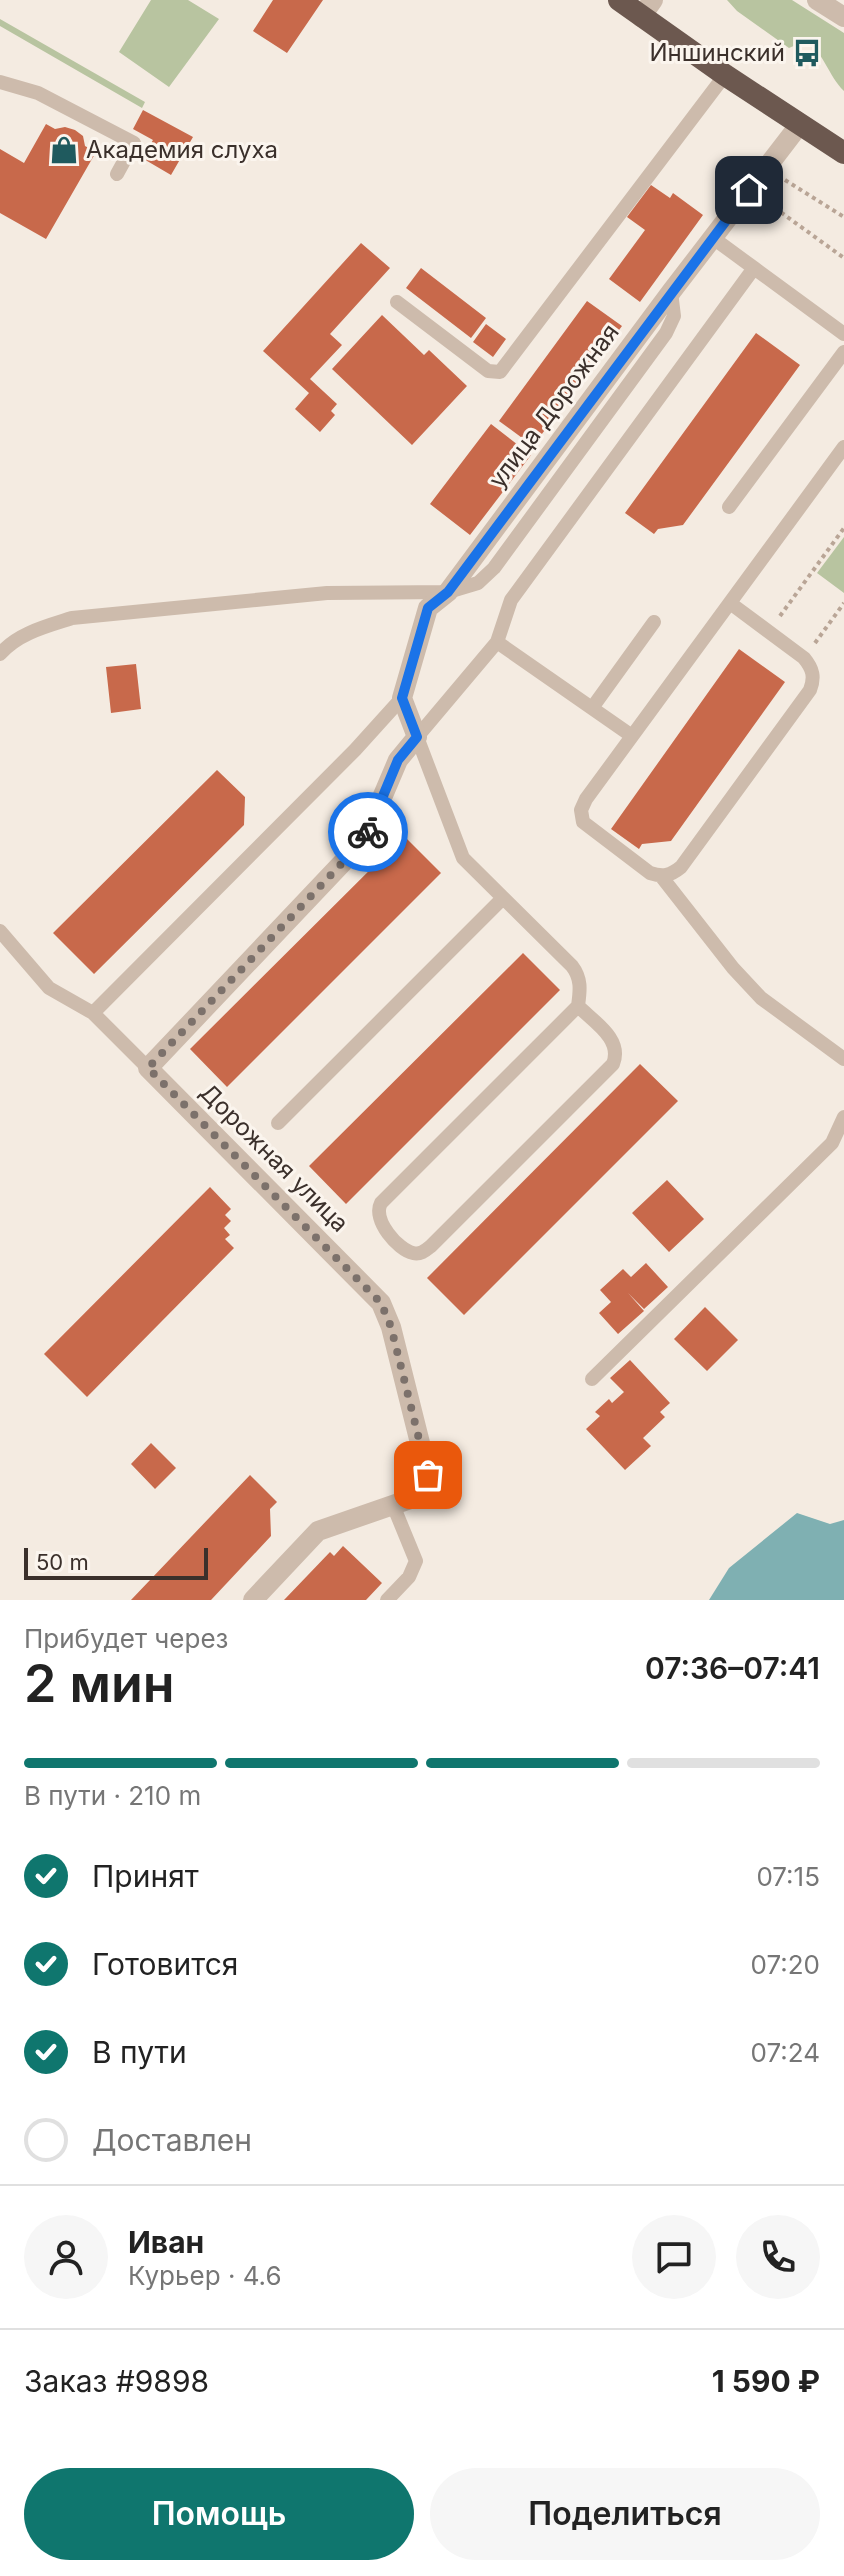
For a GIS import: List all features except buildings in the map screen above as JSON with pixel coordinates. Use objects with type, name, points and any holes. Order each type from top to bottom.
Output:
[{"type":"highway","points":[[618,1],[647,8],[725,75],[844,153]]},
{"type":"street","points":[[817,0],[844,17]]},
{"type":"street","name":"улица Дорожная","points":[[402,698],[428,608],[448,592],[800,124]]},
{"type":"street","points":[[148,1068],[364,840],[398,760],[417,737],[402,698]]},
{"type":"street","name":"Дорожная улица","points":[[148,1068],[381,1303],[391,1327],[429,1483],[425,1492],[416,1497],[318,1531],[253,1600]]},
{"type":"lane","points":[[397,302],[488,371],[500,372],[725,75]]},
{"type":"lane","points":[[0,82],[38,93],[134,143],[117,174]]},
{"type":"lane","points":[[713,238],[844,334]]},
{"type":"lane","points":[[578,1006],[616,1047],[613,1064],[431,1246],[422,1253],[413,1253],[404,1248],[378,1219],[377,1210],[381,1203],[578,1006],[580,982],[577,972],[463,858],[417,737],[497,642],[511,600],[754,268]]},
{"type":"lane","points":[[729,507],[844,352]]},
{"type":"lane","points":[[730,603],[804,658],[812,667],[814,680],[810,690],[681,867],[673,874],[661,876],[650,873],[583,822],[581,810],[586,799],[844,447]]},
{"type":"lane","points":[[0,654],[8,645],[37,629],[72,618],[327,593],[448,592]]},
{"type":"lane","points":[[592,708],[654,622]]},
{"type":"lane","points":[[497,642],[632,736]]},
{"type":"lane","points":[[93,1013],[355,750],[402,698]]},
{"type":"lane","points":[[661,876],[716,948],[761,998],[844,1059]]},
{"type":"lane","points":[[278,1123],[503,898]]},
{"type":"lane","points":[[0,931],[49,988],[93,1013],[148,1068]]},
{"type":"lane","points":[[592,1379],[832,1143],[844,1117]]},
{"type":"lane","points":[[387,1600],[409,1577],[416,1561],[393,1505]]},
{"type":"path","points":[[766,169],[844,217]]},
{"type":"path","points":[[749,190],[844,258]]},
{"type":"path","points":[[769,631],[844,528]]},
{"type":"path","points":[[804,658],[844,603]]},
{"type":"green space","points":[[151,0],[188,0],[219,19],[169,87],[119,52]]},
{"type":"green space","points":[[727,0],[792,0],[844,33],[844,91],[811,44],[805,41],[789,48],[737,11]]},
{"type":"green space","points":[[0,19],[145,102],[142,108],[0,26]]},
{"type":"green space","points":[[844,537],[844,593],[817,573]]},
{"type":"water","points":[[797,1513],[830,1524],[844,1520],[844,1600],[709,1600],[729,1568]]},
{"type":"way so far","points":[[368,832],[364,840],[148,1068],[381,1303],[391,1327],[428,1475]]},
{"type":"place","name":"Иншинский","points":[[807,53]]},
{"type":"place","name":"Академия слуха","points":[[64,150]]},
{"type":"route","points":[[368,832],[398,760],[417,737],[402,698],[428,608],[448,592],[749,190]]}]
